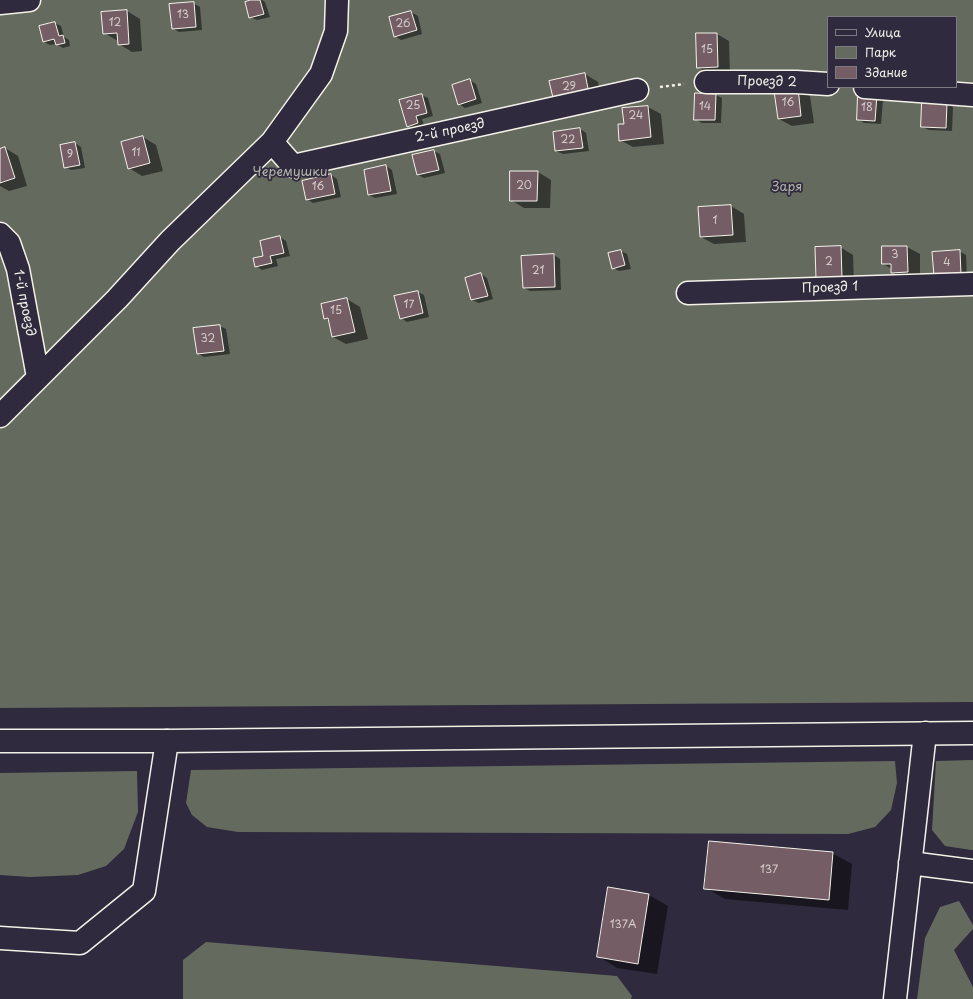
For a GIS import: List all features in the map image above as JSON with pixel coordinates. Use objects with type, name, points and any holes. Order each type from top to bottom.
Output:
[{"type":"main road","points":[[0,3],[28,0]]},
{"type":"main road","points":[[0,416],[117,299],[170,241],[272,142],[321,74],[336,31],[337,0]]},
{"type":"main road","name":"Проезд 2","points":[[706,82],[796,82],[827,84]]},
{"type":"main road","points":[[878,88],[973,95]]},
{"type":"main road","name":"2-й проезд","points":[[272,142],[293,166],[637,90]]},
{"type":"main road","name":"1-й проезд","points":[[0,234],[9,243],[18,269],[38,377]]},
{"type":"main road","name":"Проезд 1","points":[[688,293],[973,284]]},
{"type":"main road","points":[[894,999],[925,733]]},
{"type":"main road","points":[[0,741],[167,741],[973,733]]},
{"type":"main road","points":[[0,938],[80,944],[144,891],[167,741]]},
{"type":"main road","points":[[910,863],[973,870]]},
{"type":"path","points":[[637,90],[706,82]]},
{"type":"green space","points":[[0,0],[973,0],[973,702],[0,708]]},
{"type":"green space","points":[[973,760],[973,850],[945,846],[932,830],[936,761]]},
{"type":"green space","points":[[895,761],[897,783],[891,810],[875,827],[848,834],[238,832],[207,827],[192,815],[186,803],[191,770]]},
{"type":"green space","points":[[137,771],[138,812],[124,849],[106,866],[78,875],[30,877],[0,875],[0,773]]},
{"type":"green space","points":[[959,901],[973,925],[973,929],[954,950],[973,987],[973,999],[917,999],[925,938],[940,907]]},
{"type":"green space","points":[[206,942],[617,976],[632,996],[631,999],[183,999],[183,960]]},
{"type":"building","points":[[260,0],[264,14],[249,18],[245,2]]},
{"type":"building","points":[[194,2],[196,27],[172,29],[169,4]]},
{"type":"building","points":[[127,10],[129,44],[118,45],[117,33],[103,34],[101,12]]},
{"type":"building","points":[[411,11],[417,30],[394,37],[389,17]]},
{"type":"building","points":[[55,22],[59,36],[63,35],[65,43],[56,45],[54,39],[43,42],[39,26]]},
{"type":"building","points":[[696,33],[717,33],[718,67],[697,68]]},
{"type":"building","points":[[585,73],[589,94],[554,102],[549,81]]},
{"type":"building","points":[[470,79],[476,99],[458,105],[452,85]]},
{"type":"building","points":[[798,88],[801,116],[778,119],[774,91]]},
{"type":"building","points":[[695,93],[716,94],[715,120],[694,120]]},
{"type":"building","points":[[422,94],[427,113],[416,116],[418,123],[407,127],[399,100]]},
{"type":"building","points":[[858,94],[877,95],[875,121],[857,120]]},
{"type":"building","points":[[922,102],[947,103],[946,128],[921,127]]},
{"type":"building","points":[[648,106],[651,137],[619,141],[618,124],[624,124],[622,108]]},
{"type":"building","points":[[580,128],[583,148],[555,151],[553,132]]},
{"type":"building","points":[[143,136],[150,163],[128,169],[121,142]]},
{"type":"building","points":[[75,142],[80,165],[64,168],[60,145]]},
{"type":"building","points":[[5,147],[15,178],[0,183],[0,149]]},
{"type":"building","points":[[434,150],[439,170],[417,175],[412,155]]},
{"type":"building","points":[[386,165],[391,191],[368,195],[364,170]]},
{"type":"building","points":[[510,171],[538,171],[537,201],[510,201]]},
{"type":"building","points":[[331,174],[335,194],[306,200],[302,181]]},
{"type":"building","points":[[731,205],[733,235],[700,237],[698,207]]},
{"type":"building","points":[[280,236],[284,253],[270,256],[272,263],[255,267],[253,258],[263,256],[260,241]]},
{"type":"building","points":[[841,246],[842,278],[816,279],[815,247]]},
{"type":"building","points":[[882,246],[907,246],[908,272],[891,273],[891,264],[882,264]]},
{"type":"building","points":[[621,250],[625,265],[612,269],[608,253]]},
{"type":"building","points":[[960,250],[961,275],[934,276],[932,252]]},
{"type":"building","points":[[554,254],[555,287],[523,288],[521,256]]},
{"type":"building","points":[[481,273],[488,296],[471,300],[465,278]]},
{"type":"building","points":[[418,291],[423,313],[400,319],[394,296]]},
{"type":"building","points":[[347,298],[355,332],[332,337],[328,318],[324,319],[321,304]]},
{"type":"building","points":[[220,325],[224,351],[197,354],[193,328]]},
{"type":"building","points":[[709,841],[833,852],[829,900],[704,889]]},
{"type":"building","points":[[608,887],[649,894],[638,964],[597,957]]},
{"type":"park label","name":"Черемушки","points":[[290,172]]},
{"type":"park label","name":"Заря","points":[[787,187]]}]
